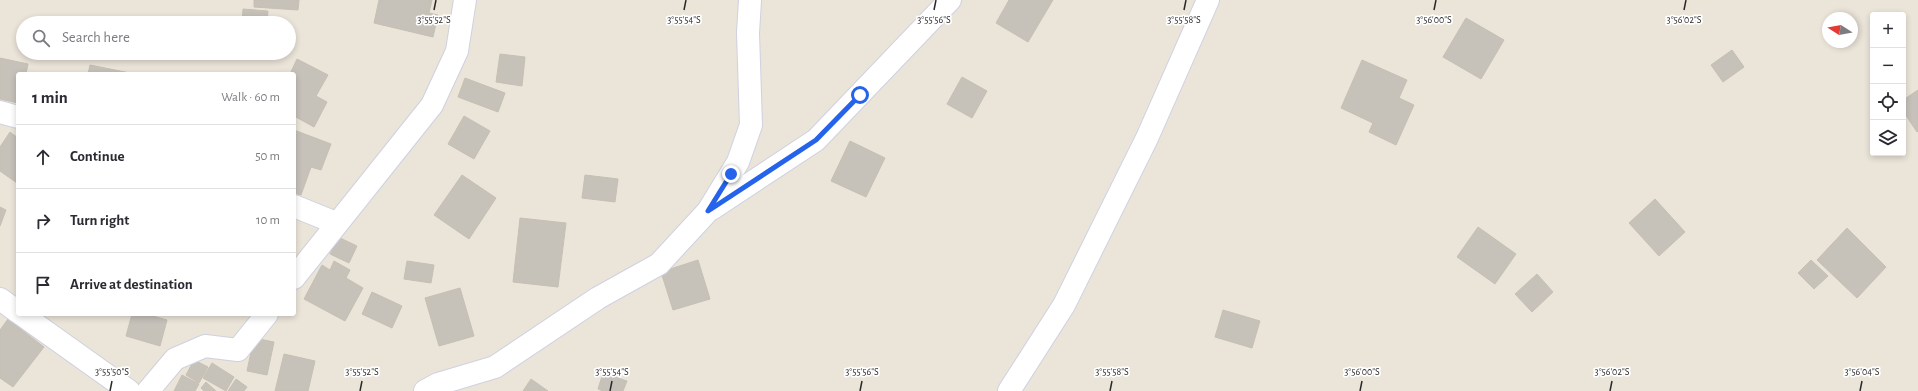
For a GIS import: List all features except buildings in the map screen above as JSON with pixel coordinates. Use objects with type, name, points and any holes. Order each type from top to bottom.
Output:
[{"type":"street","points":[[296,275],[432,105],[457,51],[465,0]]},
{"type":"street","points":[[425,391],[438,384],[496,367],[598,298],[659,264],[708,211],[738,162],[751,125],[748,33],[750,0]]},
{"type":"street","points":[[708,211],[816,140],[950,0]]},
{"type":"street","points":[[1009,391],[1064,305],[1147,138],[1208,0]]},
{"type":"street","points":[[0,112],[16,116]]},
{"type":"street","points":[[296,207],[336,224]]},
{"type":"street","points":[[0,299],[16,311]]},
{"type":"street","points":[[24,316],[128,391]]},
{"type":"street","points":[[148,391],[175,358],[205,346],[238,350],[264,316]]},
{"type":"route","points":[[731,174],[708,211],[816,140],[860,95]]}]
